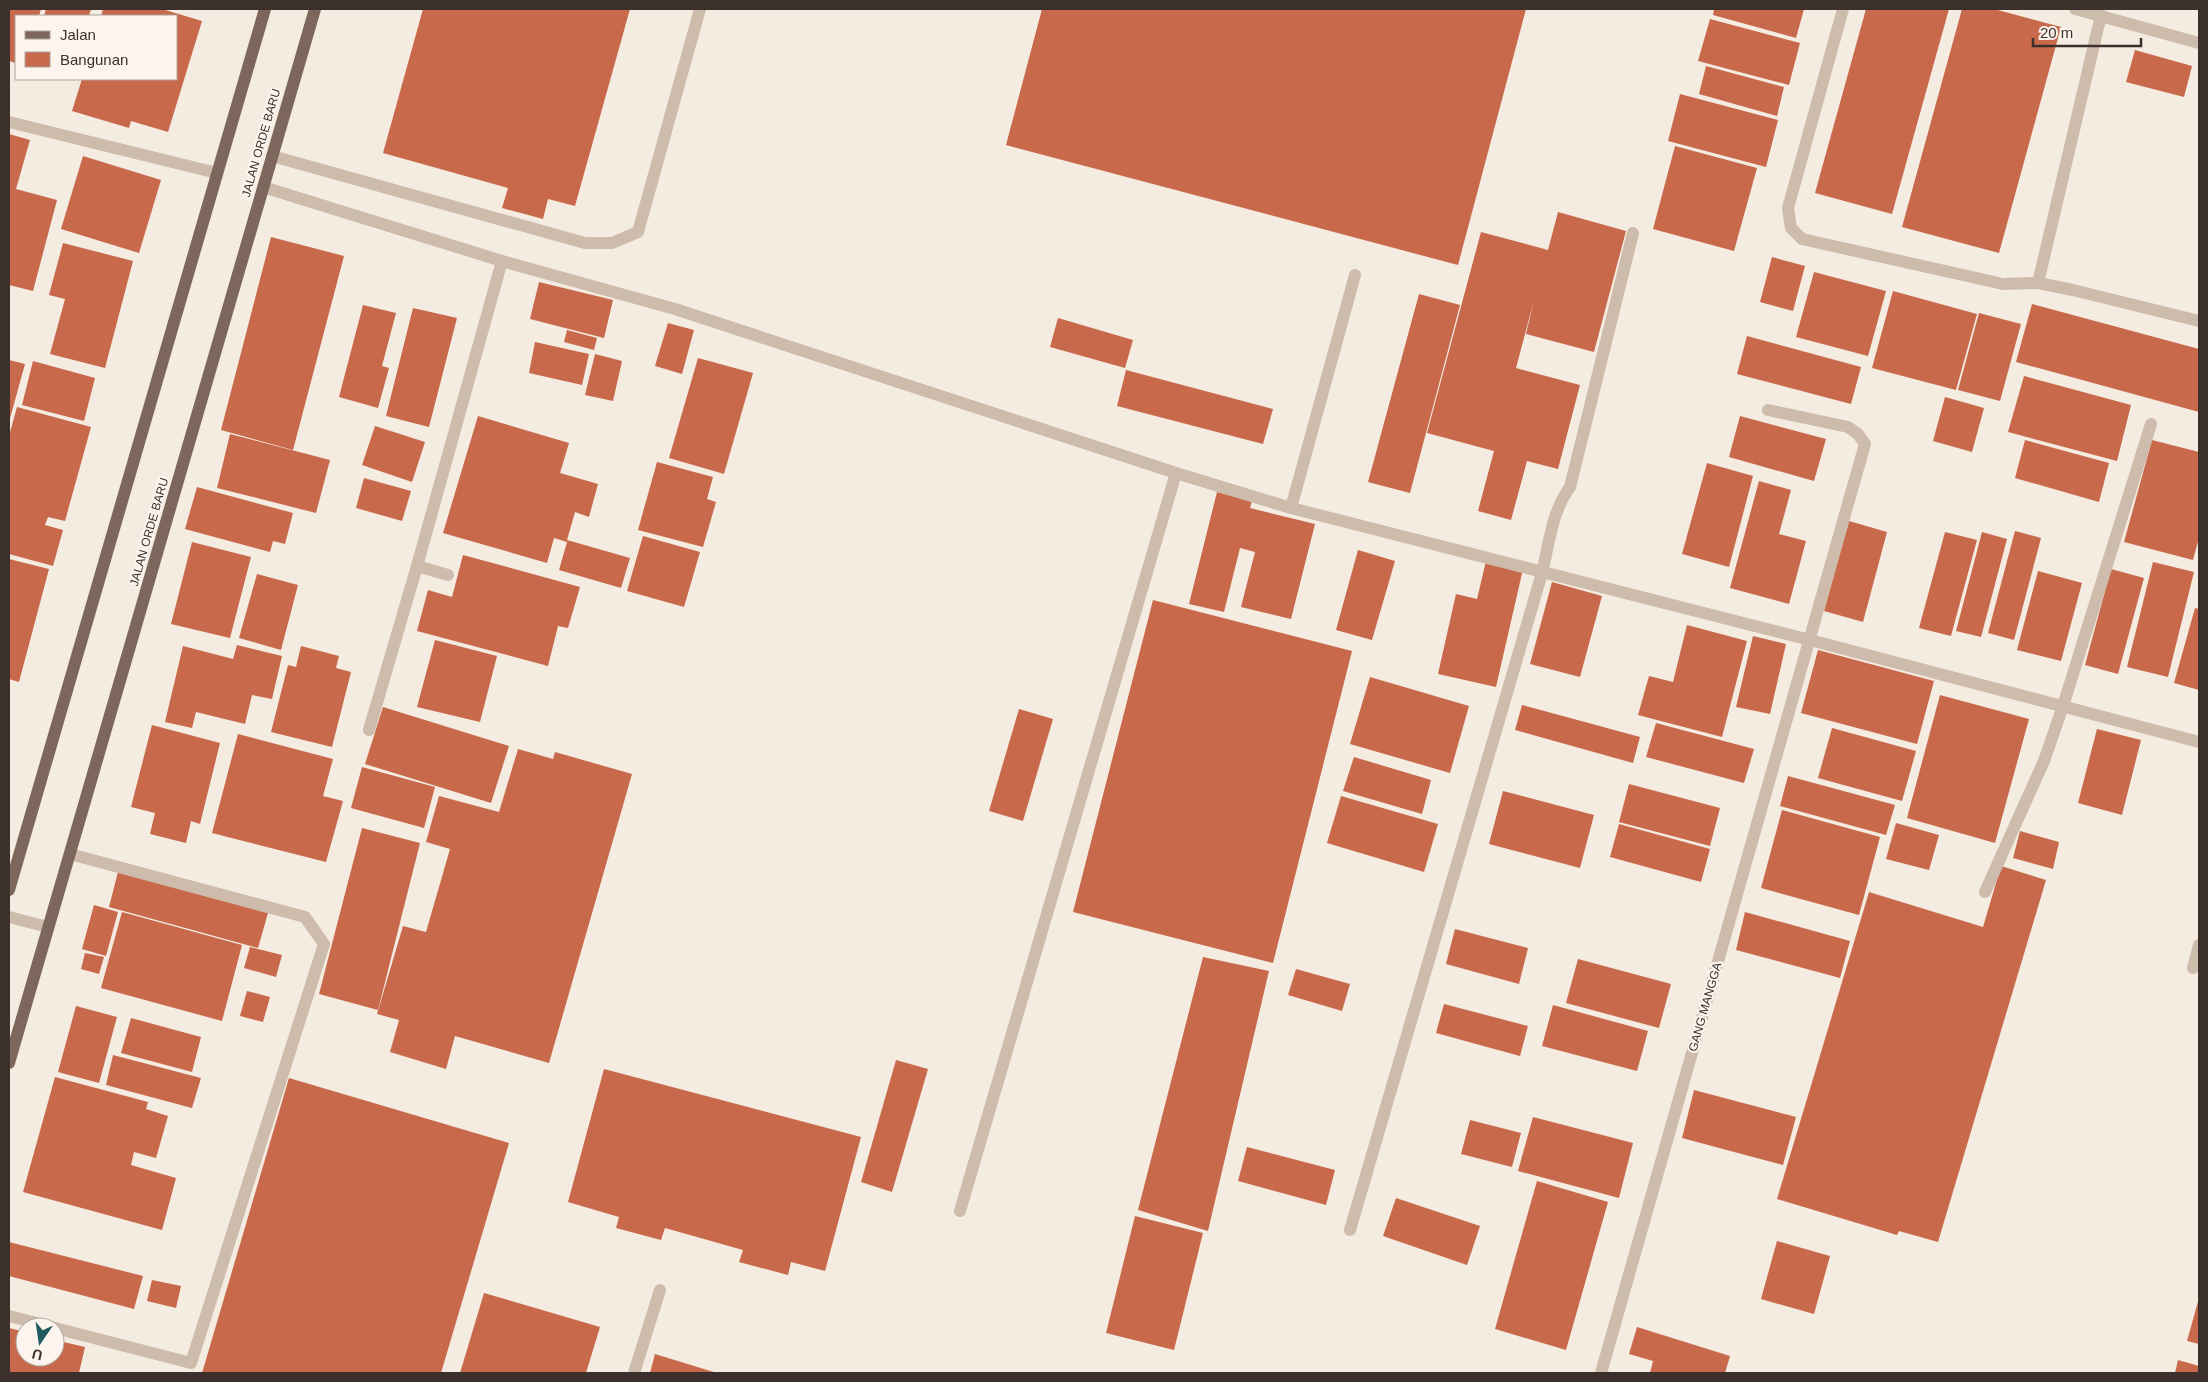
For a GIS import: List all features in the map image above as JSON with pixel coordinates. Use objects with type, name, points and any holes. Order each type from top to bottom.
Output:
[{"type":"main road","points":[[9,890],[265,9]]},
{"type":"main road","name":"JALAN ORDE BARU","points":[[9,1063],[315,9]]},
{"type":"street","points":[[272,156],[585,243],[612,243],[638,232],[700,9]]},
{"type":"street","points":[[1843,9],[1788,208],[1791,228],[1802,239],[2003,284],[2038,283],[2199,321]]},
{"type":"street","points":[[2075,9],[2199,43]]},
{"type":"street","points":[[2038,283],[2101,15]]},
{"type":"street","points":[[9,122],[217,173]]},
{"type":"street","points":[[263,187],[502,261],[675,309],[1176,473],[1290,508],[1810,640],[2199,742]]},
{"type":"street","points":[[1350,1230],[1542,573],[1557,511],[1561,499],[1570,487],[1633,233]]},
{"type":"street","points":[[369,730],[502,261]]},
{"type":"street","points":[[1290,508],[1355,275]]},
{"type":"street","name":"GANG MANGGA","points":[[1601,1373],[1865,444],[1858,434],[1848,426],[1768,410]]},
{"type":"street","points":[[1985,892],[2044,761],[2152,424]]},
{"type":"street","points":[[960,1211],[1176,473]]},
{"type":"street","points":[[417,566],[448,575]]},
{"type":"street","points":[[65,1330],[191,1363],[324,944],[305,917],[70,854]]},
{"type":"street","points":[[9,917],[48,927]]},
{"type":"street","points":[[2193,968],[2199,945]]},
{"type":"street","points":[[634,1373],[660,1290]]},
{"type":"building","points":[[9,9],[41,9],[39,15],[15,15],[15,63],[9,61]]},
{"type":"building","points":[[46,9],[91,9],[89,15],[44,15]]},
{"type":"building","points":[[103,9],[162,9],[202,21],[168,132],[131,121],[129,128],[72,111],[82,80],[178,80],[178,15],[101,15]]},
{"type":"building","points":[[423,9],[630,9],[575,206],[548,199],[543,219],[502,208],[508,188],[383,153]]},
{"type":"building","points":[[1042,9],[1526,9],[1458,265],[1006,145]]},
{"type":"building","points":[[1714,9],[1804,9],[1796,38],[1713,15]]},
{"type":"building","points":[[1866,9],[1949,9],[1892,214],[1815,193]]},
{"type":"building","points":[[1962,9],[1994,9],[2061,27],[1999,253],[1902,227]]},
{"type":"building","points":[[1710,19],[1800,43],[1789,85],[1698,61]]},
{"type":"building","points":[[2135,50],[2192,66],[2184,97],[2126,82]]},
{"type":"building","points":[[1706,66],[1784,87],[1777,116],[1699,94]]},
{"type":"building","points":[[1680,94],[1778,120],[1766,167],[1668,141]]},
{"type":"building","points":[[9,134],[30,140],[16,189],[57,200],[33,291],[9,285]]},
{"type":"building","points":[[1675,146],[1757,168],[1734,251],[1653,229]]},
{"type":"building","points":[[83,156],[161,180],[139,253],[61,229]]},
{"type":"building","points":[[1558,212],[1626,231],[1594,352],[1526,334],[1534,300],[1516,368],[1580,385],[1558,469],[1527,461],[1511,520],[1478,511],[1494,451],[1427,433],[1481,232],[1548,250]]},
{"type":"building","points":[[271,237],[344,256],[293,450],[221,430]]},
{"type":"building","points":[[63,243],[133,261],[105,368],[50,354],[65,299],[49,295]]},
{"type":"building","points":[[1772,257],[1805,266],[1793,311],[1760,302]]},
{"type":"building","points":[[1814,272],[1886,291],[1868,356],[1796,337]]},
{"type":"building","points":[[539,282],[613,300],[604,338],[530,319]]},
{"type":"building","points":[[1893,291],[1977,314],[1956,390],[1872,368]]},
{"type":"building","points":[[1419,294],[1460,305],[1410,493],[1368,482]]},
{"type":"building","points":[[2032,304],[2199,349],[2199,412],[2016,362]]},
{"type":"building","points":[[363,305],[396,313],[382,366],[389,368],[378,408],[339,397]]},
{"type":"building","points":[[413,308],[457,318],[429,427],[386,416]]},
{"type":"building","points":[[1979,313],[2021,324],[2000,401],[1958,390]]},
{"type":"building","points":[[1058,318],[1133,340],[1125,368],[1050,347]]},
{"type":"building","points":[[668,323],[694,330],[682,374],[655,366]]},
{"type":"building","points":[[567,330],[597,338],[594,350],[564,342]]},
{"type":"building","points":[[1747,336],[1861,367],[1851,404],[1737,374]]},
{"type":"building","points":[[535,342],[589,354],[582,385],[529,373]]},
{"type":"building","points":[[595,354],[622,361],[613,401],[585,395]]},
{"type":"building","points":[[698,358],[753,373],[724,474],[669,458]]},
{"type":"building","points":[[9,360],[25,364],[9,422]]},
{"type":"building","points":[[33,361],[95,378],[84,421],[22,405]]},
{"type":"building","points":[[1126,370],[1273,409],[1263,444],[1117,406]]},
{"type":"building","points":[[2024,376],[2131,405],[2117,461],[2008,432]]},
{"type":"building","points":[[1945,397],[1984,408],[1972,452],[1933,441]]},
{"type":"building","points":[[17,407],[91,427],[65,521],[48,517],[45,525],[63,530],[53,566],[9,554],[9,436]]},
{"type":"building","points":[[478,416],[569,443],[560,473],[598,484],[589,517],[575,512],[567,540],[630,558],[621,588],[559,570],[567,542],[554,538],[547,563],[443,533]]},
{"type":"building","points":[[1740,416],[1826,439],[1814,481],[1729,457]]},
{"type":"building","points":[[375,426],[425,442],[412,482],[362,465]]},
{"type":"building","points":[[230,434],[330,460],[316,513],[217,488]]},
{"type":"building","points":[[2025,440],[2109,463],[2099,502],[2015,478]]},
{"type":"building","points":[[2152,440],[2199,452],[2199,538],[2193,560],[2124,542]]},
{"type":"building","points":[[657,462],[713,477],[707,499],[716,502],[703,547],[638,530]]},
{"type":"building","points":[[1707,463],[1753,476],[1729,567],[1682,554]]},
{"type":"building","points":[[364,478],[411,491],[402,521],[356,508]]},
{"type":"building","points":[[1759,481],[1791,490],[1779,534],[1806,541],[1789,604],[1730,588]]},
{"type":"building","points":[[197,487],[293,513],[285,544],[273,541],[270,552],[185,529]]},
{"type":"building","points":[[1217,492],[1252,501],[1250,508],[1315,524],[1291,619],[1241,607],[1255,552],[1240,548],[1224,612],[1189,604]]},
{"type":"building","points":[[1849,521],[1887,532],[1863,622],[1824,611]]},
{"type":"building","points":[[2015,531],[2041,538],[2014,640],[1988,633]]},
{"type":"building","points":[[1945,532],[1977,540],[1951,636],[1919,628]]},
{"type":"building","points":[[1982,532],[2007,539],[1981,637],[1956,631]]},
{"type":"building","points":[[643,536],[700,552],[684,607],[627,591]]},
{"type":"building","points":[[192,542],[251,557],[230,638],[171,624]]},
{"type":"building","points":[[1358,550],[1395,561],[1372,640],[1336,630]]},
{"type":"building","points":[[463,555],[580,587],[568,628],[558,626],[548,666],[417,631],[428,590],[452,597]]},
{"type":"building","points":[[9,559],[49,569],[19,682],[9,679]]},
{"type":"building","points":[[1486,561],[1523,569],[1496,687],[1438,674],[1456,594],[1477,599]]},
{"type":"building","points":[[2153,562],[2194,572],[2168,677],[2127,667]]},
{"type":"building","points":[[2111,569],[2144,578],[2118,674],[2085,665]]},
{"type":"building","points":[[2038,571],[2082,583],[2061,661],[2017,650]]},
{"type":"building","points":[[257,574],[298,585],[281,650],[239,638]]},
{"type":"building","points":[[1552,582],[1602,596],[1580,677],[1530,664]]},
{"type":"building","points":[[1153,600],[1352,651],[1273,963],[1073,912]]},
{"type":"building","points":[[2195,608],[2199,609],[2199,690],[2174,683]]},
{"type":"building","points":[[1687,625],[1747,641],[1722,737],[1638,715],[1649,676],[1673,682]]},
{"type":"building","points":[[1753,636],[1786,644],[1770,714],[1736,707]]},
{"type":"building","points":[[435,640],[497,656],[480,722],[417,707]]},
{"type":"building","points":[[237,645],[282,656],[272,699],[252,695],[245,724],[196,712],[192,728],[165,722],[183,646],[233,659]]},
{"type":"building","points":[[301,646],[339,656],[336,668],[351,672],[332,747],[271,732],[288,665],[296,667]]},
{"type":"building","points":[[1818,650],[1934,681],[1917,744],[1801,713]]},
{"type":"building","points":[[1370,677],[1469,706],[1450,773],[1350,744]]},
{"type":"building","points":[[1940,695],[2029,719],[1995,843],[1907,818]]},
{"type":"building","points":[[1522,705],[1640,737],[1633,763],[1515,730]]},
{"type":"building","points":[[383,707],[509,746],[491,803],[365,764]]},
{"type":"building","points":[[1019,709],[1053,719],[1023,821],[989,811]]},
{"type":"building","points":[[1656,723],[1754,749],[1744,783],[1646,757]]},
{"type":"building","points":[[152,725],[220,743],[200,824],[191,821],[186,843],[150,834],[155,813],[131,807]]},
{"type":"building","points":[[1832,728],[1916,751],[1902,801],[1818,778]]},
{"type":"building","points":[[2097,729],[2141,740],[2122,815],[2078,803]]},
{"type":"building","points":[[238,734],[333,759],[323,796],[343,801],[326,862],[212,833]]},
{"type":"building","points":[[518,749],[553,759],[555,752],[632,774],[549,1063],[455,1036],[446,1069],[390,1052],[399,1020],[377,1014],[403,926],[426,932],[450,849],[426,842],[439,796],[499,812]]},
{"type":"building","points":[[1354,757],[1431,780],[1422,814],[1343,791]]},
{"type":"building","points":[[362,767],[435,787],[424,828],[351,808]]},
{"type":"building","points":[[1788,776],[1895,805],[1886,835],[1780,806]]},
{"type":"building","points":[[1629,784],[1720,808],[1710,846],[1619,822]]},
{"type":"building","points":[[1503,791],[1594,815],[1580,868],[1489,844]]},
{"type":"building","points":[[1341,796],[1438,824],[1424,872],[1327,843]]},
{"type":"building","points":[[1782,810],[1880,837],[1859,915],[1761,888]]},
{"type":"building","points":[[1896,823],[1939,835],[1929,870],[1886,859]]},
{"type":"building","points":[[1619,824],[1710,849],[1701,882],[1610,857]]},
{"type":"building","points":[[362,828],[420,843],[378,1010],[319,994]]},
{"type":"building","points":[[2020,831],[2059,842],[2053,869],[2013,858]]},
{"type":"building","points":[[2001,866],[2046,880],[1938,1242],[1899,1231],[1897,1235],[1777,1199],[1869,892],[1983,927]]},
{"type":"building","points":[[118,872],[268,913],[258,948],[109,907]]},
{"type":"building","points":[[94,905],[118,912],[106,956],[82,949]]},
{"type":"building","points":[[122,912],[242,945],[222,1021],[101,988]]},
{"type":"building","points":[[1745,912],[1850,941],[1840,978],[1736,950]]},
{"type":"building","points":[[1455,929],[1528,948],[1519,984],[1446,964]]},
{"type":"building","points":[[250,947],[282,955],[276,977],[244,968]]},
{"type":"building","points":[[85,953],[104,957],[99,974],[81,969]]},
{"type":"building","points":[[1203,957],[1269,971],[1208,1231],[1138,1210]]},
{"type":"building","points":[[1578,959],[1671,984],[1659,1028],[1566,1003]]},
{"type":"building","points":[[1296,969],[1350,984],[1342,1011],[1288,995]]},
{"type":"building","points":[[247,991],[270,997],[263,1022],[240,1016]]},
{"type":"building","points":[[1444,1004],[1528,1026],[1520,1056],[1436,1033]]},
{"type":"building","points":[[1553,1005],[1648,1031],[1637,1071],[1542,1046]]},
{"type":"building","points":[[76,1006],[117,1017],[99,1083],[58,1072]]},
{"type":"building","points":[[131,1018],[201,1037],[192,1072],[121,1053]]},
{"type":"building","points":[[113,1055],[201,1078],[192,1108],[106,1085]]},
{"type":"building","points":[[896,1060],[928,1069],[892,1192],[861,1182]]},
{"type":"building","points":[[604,1069],[861,1137],[825,1271],[791,1262],[788,1275],[739,1262],[743,1250],[665,1228],[661,1240],[616,1228],[619,1217],[568,1202]]},
{"type":"building","points":[[55,1077],[148,1102],[146,1109],[168,1116],[156,1158],[134,1152],[131,1165],[176,1178],[162,1230],[23,1192]]},
{"type":"building","points":[[289,1078],[509,1143],[441,1373],[202,1373]]},
{"type":"building","points":[[1694,1090],[1796,1117],[1783,1165],[1682,1138]]},
{"type":"building","points":[[1533,1117],[1633,1143],[1619,1198],[1518,1171]]},
{"type":"building","points":[[1470,1120],[1521,1133],[1512,1167],[1461,1154]]},
{"type":"building","points":[[1247,1147],[1335,1170],[1326,1205],[1238,1181]]},
{"type":"building","points":[[1537,1181],[1608,1202],[1566,1350],[1495,1329]]},
{"type":"building","points":[[1396,1198],[1480,1226],[1467,1265],[1383,1236]]},
{"type":"building","points":[[1135,1216],[1203,1233],[1174,1350],[1106,1333]]},
{"type":"building","points":[[1777,1241],[1830,1256],[1814,1314],[1761,1299]]},
{"type":"building","points":[[9,1242],[143,1276],[134,1309],[9,1276]]},
{"type":"building","points":[[152,1280],[181,1286],[176,1308],[147,1301]]},
{"type":"building","points":[[484,1293],[600,1327],[586,1373],[460,1373]]},
{"type":"building","points":[[2199,1298],[2199,1344],[2187,1341]]},
{"type":"building","points":[[1637,1327],[1730,1356],[1725,1373],[1650,1373],[1653,1361],[1629,1354]]},
{"type":"building","points":[[9,1328],[15,1330],[15,1367],[65,1367],[65,1342],[85,1347],[79,1373],[9,1373]]},
{"type":"building","points":[[655,1354],[717,1373],[650,1373]]},
{"type":"building","points":[[2178,1360],[2199,1366],[2199,1373],[2175,1373]]}]
